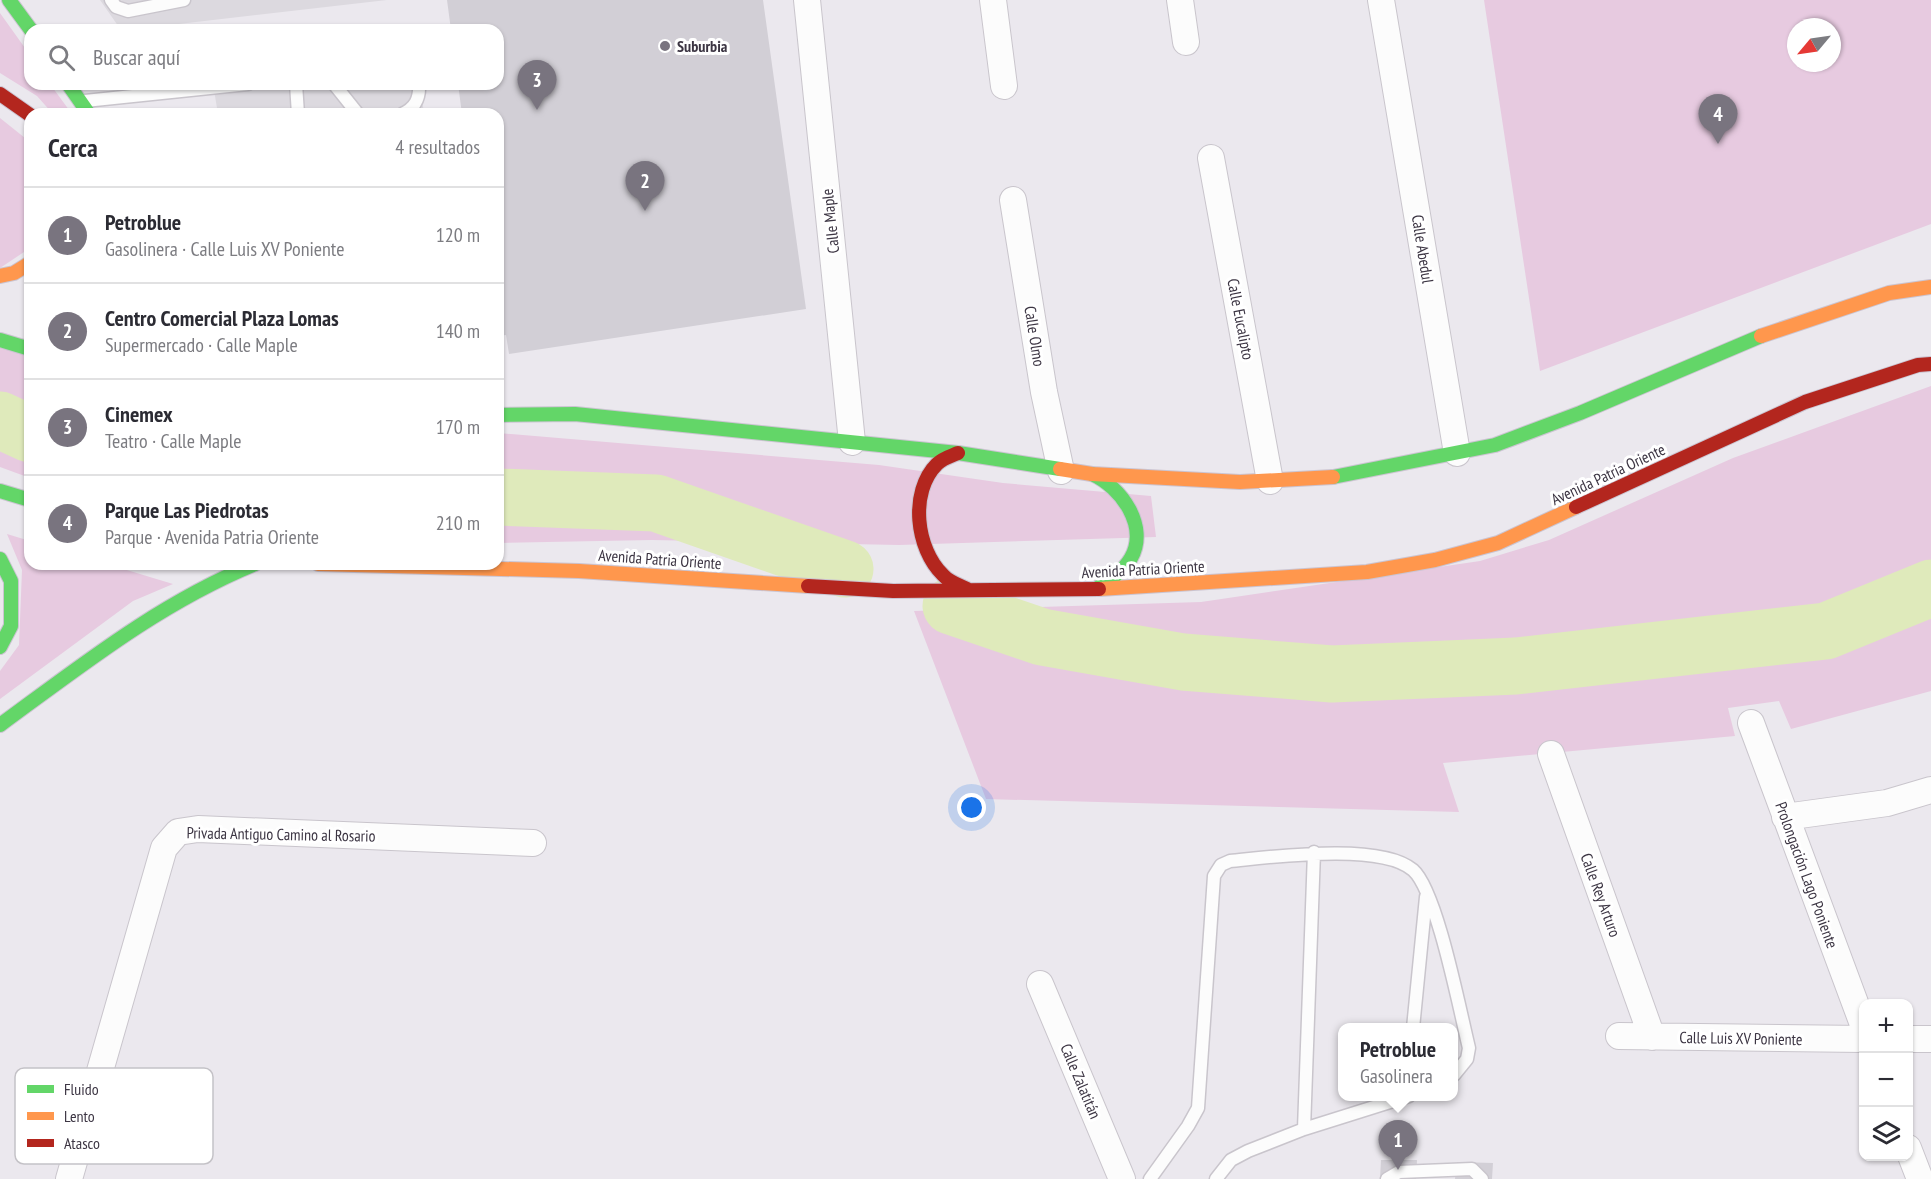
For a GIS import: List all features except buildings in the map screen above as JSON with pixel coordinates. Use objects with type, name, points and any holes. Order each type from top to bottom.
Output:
[{"type":"street","points":[[9,0],[27,24]]},
{"type":"street","name":"Calle Maple","points":[[807,0],[852,442]]},
{"type":"street","points":[[993,0],[1004,86]]},
{"type":"street","points":[[1180,0],[1186,42]]},
{"type":"street","name":"Calle Abedul","points":[[1381,0],[1457,453]]},
{"type":"street","points":[[72,90],[85,108]]},
{"type":"street","points":[[0,94],[24,112]]},
{"type":"street","name":"Calle Eucalipto","points":[[1211,158],[1270,481]]},
{"type":"street","name":"Calle Olmo","points":[[1014,200],[1044,392],[1061,471]]},
{"type":"street","points":[[0,276],[14,273],[24,267]]},
{"type":"street","points":[[504,415],[575,414],[958,453],[1061,471],[1092,474],[1240,482],[1322,479],[1495,445],[1580,413],[1778,329],[1889,293],[1931,287]]},
{"type":"street","points":[[0,339],[24,347]]},
{"type":"street","name":"Avenida Patria Oriente","points":[[504,569],[579,571],[894,591],[1096,589],[1367,572],[1445,557],[1498,543],[1806,402],[1918,365],[1931,364]]},
{"type":"street","points":[[958,453],[938,464],[927,482],[919,521],[921,538],[932,563],[944,578],[968,590]]},
{"type":"street","points":[[1092,474],[1112,486],[1124,502],[1134,521],[1136,546],[1131,559],[1114,576],[1096,589]]},
{"type":"street","points":[[0,492],[24,498]]},
{"type":"street","points":[[0,559],[11,581],[11,626],[0,647]]},
{"type":"street","points":[[0,724],[175,601],[215,579],[239,570]]},
{"type":"street","name":"Prolongación Lago Poniente","points":[[1751,723],[1859,1016]]},
{"type":"street","name":"Calle Rey Arturo","points":[[1551,754],[1652,1037]]},
{"type":"street","points":[[1785,817],[1887,803],[1931,790]]},
{"type":"street","name":"Privada Antiguo Camino al Rosario","points":[[101,1068],[164,848],[178,832],[198,829],[533,843]]},
{"type":"street","name":"Calle Zalatitán","points":[[1040,984],[1122,1179]]},
{"type":"street","name":"Calle Luis XV Poniente","points":[[1619,1036],[1859,1039]]},
{"type":"street","points":[[1913,1039],[1931,1039]]},
{"type":"street","points":[[1913,1161],[1920,1179]]},
{"type":"street","name":"Privada Antiguo Camino al Rosario","points":[[69,1179],[73,1164]]},
{"type":"lane","points":[[111,0],[116,7],[128,11],[184,0]]},
{"type":"lane","points":[[81,102],[192,90]]},
{"type":"lane","points":[[296,90],[297,108]]},
{"type":"lane","points":[[338,90],[353,108]]},
{"type":"lane","points":[[412,108],[419,98],[419,90]]},
{"type":"lane","points":[[1304,1129],[1314,852]]},
{"type":"lane","points":[[1150,1179],[1198,1108],[1214,876],[1221,865],[1230,861],[1314,852],[1396,860],[1415,872],[1427,893],[1441,931],[1469,1048],[1467,1059],[1458,1070]]},
{"type":"lane","points":[[1414,1023],[1427,893]]},
{"type":"lane","points":[[1216,1179],[1231,1160],[1248,1150],[1304,1129],[1394,1101]]},
{"type":"lane","points":[[1387,1179],[1399,1172],[1472,1169],[1482,1179]]},
{"type":"shaded area","points":[[100,0],[387,0],[179,24],[117,24]]},
{"type":"shaded area","points":[[1484,0],[1931,0],[1931,224],[1540,371]]},
{"type":"shaded area","points":[[0,13],[24,47],[24,88],[0,73]]},
{"type":"shaded area","points":[[27,90],[54,90],[68,108],[48,108],[37,96]]},
{"type":"shaded area","points":[[214,90],[421,90],[423,108],[217,108]]},
{"type":"shaded area","points":[[0,118],[24,137],[24,252],[0,268]]},
{"type":"shaded area","points":[[0,347],[24,353],[24,476],[0,467]]},
{"type":"shaded area","points":[[1931,386],[1931,691],[1791,729],[1779,701],[1728,708],[1735,736],[1443,763],[1459,812],[986,799],[914,611],[1201,602],[1480,561],[1549,540],[1733,458]]},
{"type":"shaded area","points":[[504,434],[879,465],[1003,483],[1151,496],[1156,537],[899,545],[652,540],[504,543]]},
{"type":"shaded area","points":[[7,534],[24,539],[24,570],[127,570],[173,584],[133,601],[0,699],[0,671],[19,645],[22,570]]},
{"type":"waterway","points":[[0,420],[24,431]]},
{"type":"waterway","points":[[504,497],[656,503],[845,569]]},
{"type":"waterway","points":[[951,606],[1042,637],[1183,662],[1332,674],[1516,666],[1826,631],[1931,588]]},
{"type":"traffic: fast","points":[[9,0],[27,24]]},
{"type":"traffic: fast","points":[[72,90],[85,108]]},
{"type":"traffic: fast","points":[[1333,477],[1495,445],[1580,413],[1761,336]]},
{"type":"traffic: fast","points":[[0,340],[24,347]]},
{"type":"traffic: fast","points":[[504,415],[575,414],[958,453],[1060,469]]},
{"type":"traffic: fast","points":[[1092,474],[1103,480],[1122,498],[1129,509],[1137,533],[1136,546],[1128,563],[1115,576],[1096,589]]},
{"type":"traffic: fast","points":[[0,491],[24,498]]},
{"type":"traffic: fast","points":[[0,559],[11,581],[11,626],[0,647]]},
{"type":"traffic: fast","points":[[0,725],[154,616],[242,570]]},
{"type":"traffic: slow","points":[[0,276],[14,273],[24,267]]},
{"type":"traffic: slow","points":[[1761,336],[1889,293],[1931,287]]},
{"type":"traffic: slow","points":[[1060,469],[1092,474],[1240,482],[1333,477]]},
{"type":"traffic: slow","points":[[1099,589],[1367,572],[1435,560],[1498,543],[1576,507]]},
{"type":"traffic: slow","points":[[504,569],[579,571],[808,586]]},
{"type":"traffic: jam","points":[[0,94],[24,111]]},
{"type":"traffic: jam","points":[[1576,507],[1805,402],[1918,365],[1931,364]]},
{"type":"traffic: jam","points":[[958,453],[939,462],[928,476],[922,490],[919,520],[927,551],[934,564],[948,580],[967,589]]},
{"type":"traffic: jam","points":[[808,586],[893,591],[1099,589]]},
{"type":"place","name":"Suburbia","points":[[665,46]]},
{"type":"place","name":"Cinemex","points":[[537,110]]},
{"type":"place","name":"Parque Las Piedrotas","points":[[1718,144]]},
{"type":"place","name":"Centro Comercial Plaza Lomas","points":[[645,211]]},
{"type":"place","name":"Petroblue","points":[[1398,1170]]}]
